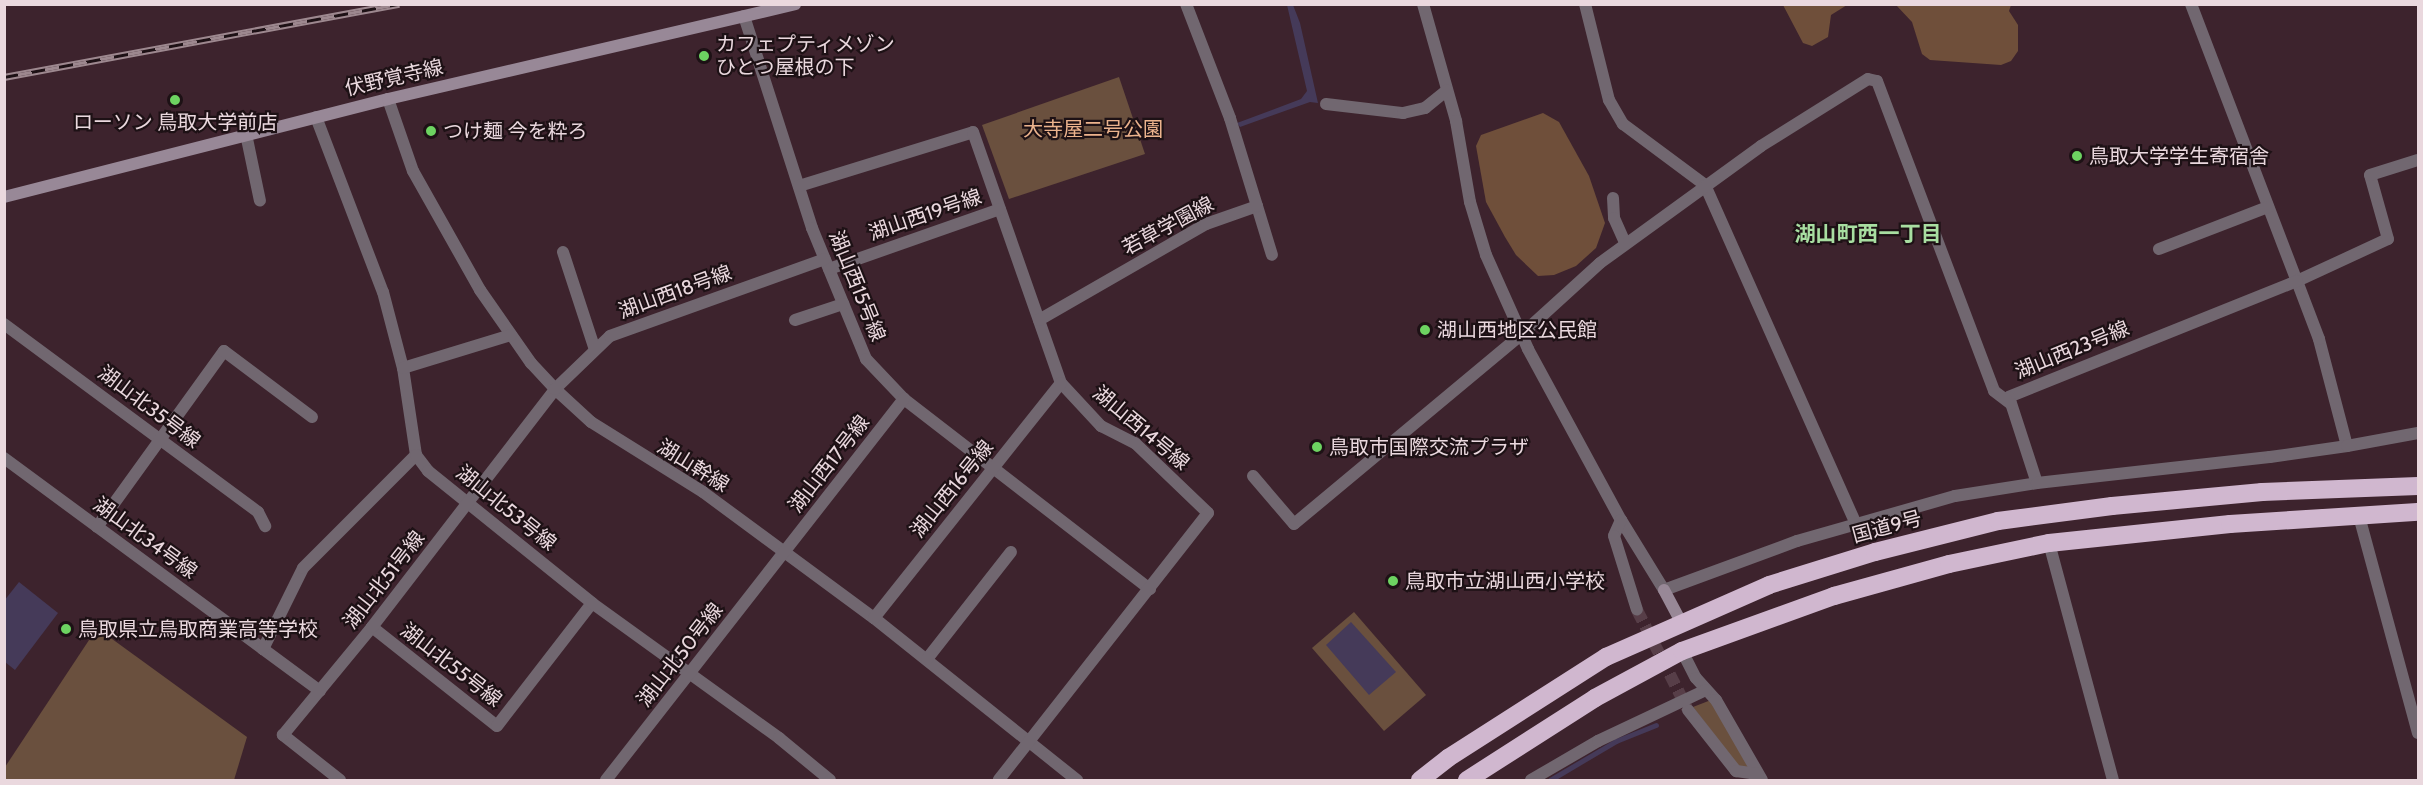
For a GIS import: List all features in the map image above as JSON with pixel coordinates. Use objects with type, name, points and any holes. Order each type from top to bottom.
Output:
[{"type":"highway","name":"国道9号","points":[[1420,780],[1448,758],[1606,657],[1769,585],[1875,552],[1998,521],[2262,492],[2418,486]]},
{"type":"highway","points":[[1467,780],[1595,698],[1682,651],[1834,596],[1949,564],[2049,543],[2230,524],[2418,512]]},
{"type":"main road","name":"伏野覚寺線","points":[[4,197],[388,99],[744,16],[771,7],[795,4]]},
{"type":"main road","points":[[1664,590],[1681,622]]},
{"type":"street","points":[[1186,4],[1230,118],[1272,255]]},
{"type":"street","points":[[1423,4],[1447,90],[1470,202],[1486,255],[1522,334],[1621,520],[1664,590],[1797,541],[1955,496],[2037,483],[2199,467],[2347,446],[2418,432]]},
{"type":"street","points":[[1585,4],[1609,100],[1623,124],[1705,185],[1856,524]]},
{"type":"street","points":[[2191,4],[2319,339],[2347,446]]},
{"type":"street","name":"湖山西15号線","points":[[744,16],[799,186],[827,264],[866,359],[904,399],[996,466],[1150,589]]},
{"type":"street","points":[[1253,476],[1294,524],[1522,334],[1625,243],[1705,185],[1868,79],[1877,81],[1994,391],[2011,404]]},
{"type":"street","points":[[1326,104],[1403,113],[1425,108],[1447,90]]},
{"type":"street","name":"湖山幹線","points":[[388,99],[413,171],[480,290],[555,389],[591,422],[703,492],[874,618],[1077,780]]},
{"type":"street","points":[[316,117],[383,292],[403,368],[416,455],[303,568],[263,649],[320,691]]},
{"type":"street","name":"湖山西14号線","points":[[799,186],[973,132],[1061,383],[1101,426],[1135,443],[1208,513],[999,780]]},
{"type":"street","points":[[246,134],[260,201]]},
{"type":"street","points":[[2297,281],[2388,239],[2370,175],[2418,160]]},
{"type":"street","points":[[1612,198],[1614,218],[1625,243]]},
{"type":"street","name":"若草学園線","points":[[1039,320],[1206,224],[1257,206]]},
{"type":"street","points":[[2159,249],[2268,207]]},
{"type":"street","name":"湖山西19号線","points":[[827,264],[1000,209]]},
{"type":"street","points":[[563,252],[595,350]]},
{"type":"street","name":"湖山西18号線","points":[[555,389],[610,336],[827,264]]},
{"type":"street","name":"湖山西23号線","points":[[2037,483],[2009,397],[2297,281]]},
{"type":"street","points":[[795,320],[843,304]]},
{"type":"street","name":"湖山北35号線","points":[[4,324],[258,512],[265,526]]},
{"type":"street","points":[[403,368],[512,335]]},
{"type":"street","points":[[97,527],[224,351],[312,417]]},
{"type":"street","name":"湖山西16号線","points":[[874,618],[1061,383]]},
{"type":"street","name":"湖山北51号線","points":[[338,780],[283,735],[372,627],[555,389]]},
{"type":"street","name":"湖山西17号線","points":[[784,553],[904,399]]},
{"type":"street","name":"湖山北53号線","points":[[416,455],[428,471],[470,502],[592,603],[830,780]]},
{"type":"street","name":"湖山北34号線","points":[[4,458],[263,649]]},
{"type":"street","points":[[2359,516],[2418,733]]},
{"type":"street","points":[[1621,520],[1614,536],[1637,610]]},
{"type":"street","points":[[2049,543],[2113,780]]},
{"type":"street","points":[[927,659],[1011,552]]},
{"type":"street","name":"湖山北50号線","points":[[606,780],[784,553]]},
{"type":"street","name":"湖山北55号線","points":[[372,627],[497,726],[592,603]]},
{"type":"street","points":[[1682,651],[1760,777]]},
{"type":"street","points":[[1531,780],[1598,741],[1706,690]]},
{"type":"street","points":[[1688,710],[1736,771],[1760,777]]},
{"type":"green space","name":"大寺屋二号公園","points":[[1119,77],[1145,154],[1009,199],[982,125]]},
{"type":"green space","points":[[1354,612],[1426,695],[1384,731],[1312,648]]},
{"type":"green space","points":[[97,628],[247,737],[234,780],[5,780],[5,767]]},
{"type":"green space","points":[[1711,700],[1749,768],[1739,767],[1693,707]]},
{"type":"shaded area","points":[[1287,5],[1293,5],[1300,23],[1318,103],[1310,102],[1240,127],[1237,123],[1301,99],[1307,91]]},
{"type":"shaded area","points":[[1783,5],[1847,5],[1831,15],[1828,37],[1812,46],[1803,43]]},
{"type":"shaded area","points":[[1896,5],[2011,5],[2009,11],[2018,25],[2018,51],[2011,61],[2001,65],[1930,60],[1922,54],[1912,22]]},
{"type":"shaded area","points":[[1543,113],[1559,122],[1589,176],[1605,223],[1596,248],[1576,266],[1554,275],[1538,276],[1516,255],[1486,202],[1476,146],[1481,135]]},
{"type":"shaded area","points":[[19,582],[58,613],[15,670],[5,662],[4,601]]},
{"type":"shaded area","points":[[1351,622],[1396,672],[1369,695],[1326,645]]},
{"type":"waterway","points":[[1550,780],[1616,741],[1656,725]]},
{"type":"tunnel","points":[[1637,610],[1687,708]]},
{"type":"railway","points":[[4,77],[399,4]]},
{"type":"place","name":"カフェプティメゾン ひとつ屋根の下","points":[[704,56]]},
{"type":"place","name":"ローソン 鳥取大学前店","points":[[175,100]]},
{"type":"place","name":"つけ麺 今を粋ろ","points":[[431,131]]},
{"type":"place","name":"鳥取大学学生寄宿舎","points":[[2077,156]]},
{"type":"place","name":"湖山西地区公民館","points":[[1425,330]]},
{"type":"place","name":"鳥取市国際交流プラザ","points":[[1317,447]]},
{"type":"place","name":"鳥取市立湖山西小学校","points":[[1393,581]]},
{"type":"place","name":"鳥取県立鳥取商業高等学校","points":[[66,629]]},
{"type":"district","name":"湖山町西一丁目","points":[[1868,234]]}]
